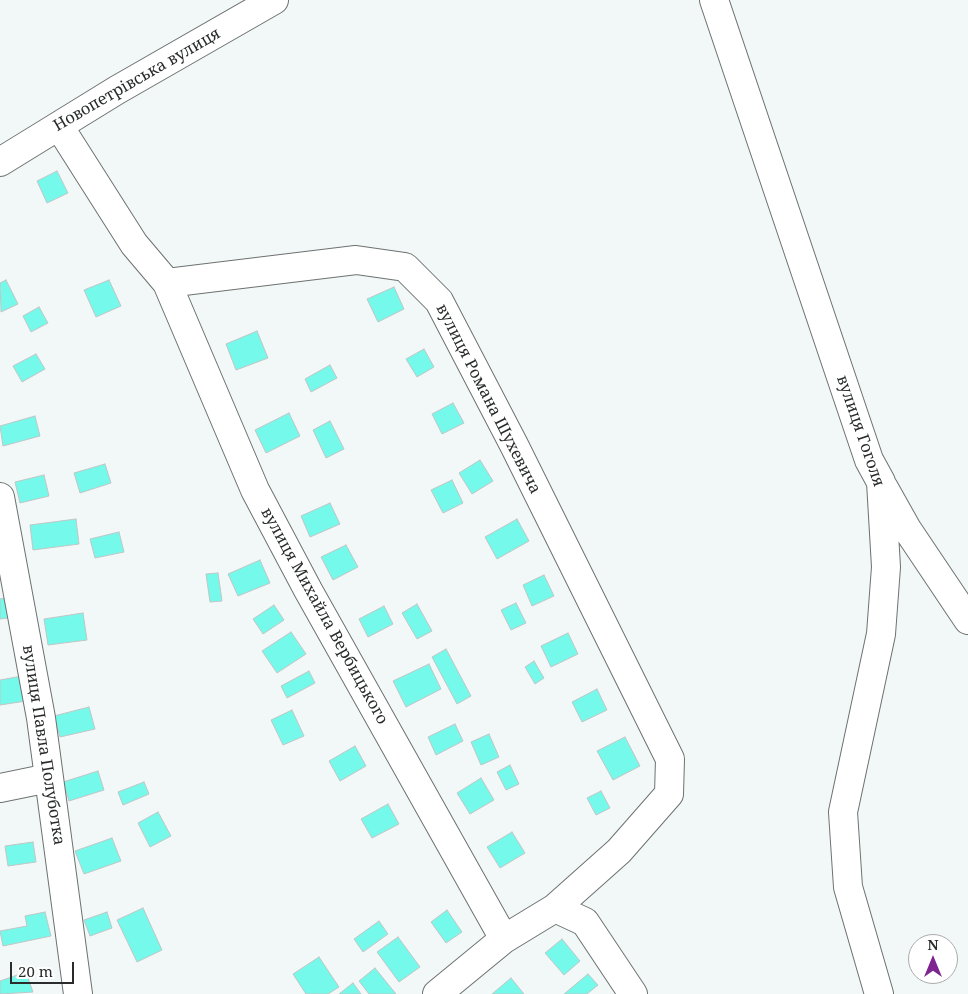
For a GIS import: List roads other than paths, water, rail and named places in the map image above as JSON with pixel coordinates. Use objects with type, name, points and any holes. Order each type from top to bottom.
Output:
[{"type":"street","name":"Новопетрівська вулиця","points":[[0,162],[274,0]]},
{"type":"street","name":"вулиця Гоголя","points":[[714,0],[869,460],[881,482],[886,567],[881,634],[843,812],[848,887],[879,994]]},
{"type":"street","points":[[59,126],[134,244],[167,283]]},
{"type":"street","name":"вулиця Романа Шухевича","points":[[167,283],[356,260],[405,268],[439,301],[670,759],[670,794],[619,851],[555,908]]},
{"type":"street","name":"вулиця Михайла Вербицького","points":[[167,283],[255,490],[313,599],[504,939]]},
{"type":"street","points":[[881,482],[906,529],[968,620]]},
{"type":"street","name":"вулиця Павла Полуботка","points":[[0,497],[41,718],[78,994]]},
{"type":"street","points":[[0,788],[49,778]]},
{"type":"street","points":[[437,994],[504,939],[555,908],[585,922],[633,994]]}]
